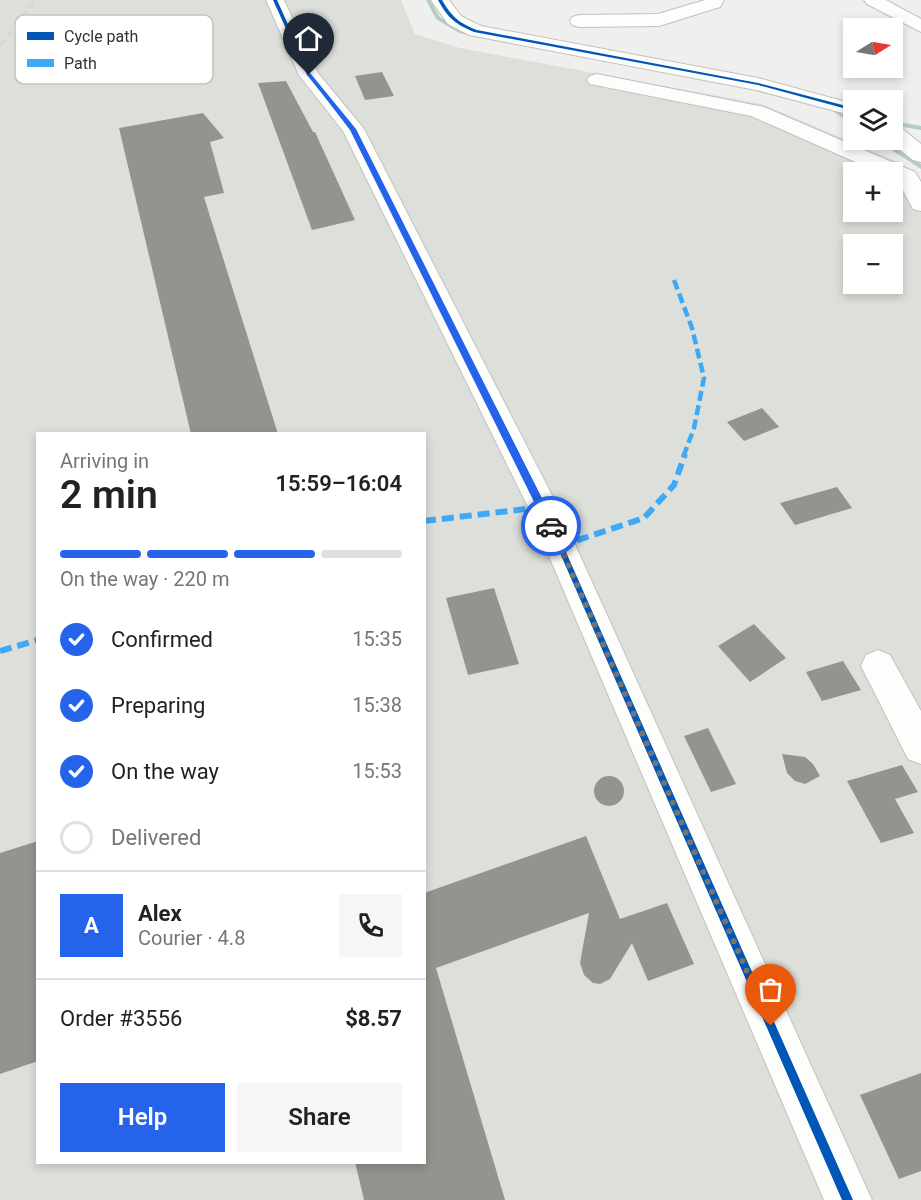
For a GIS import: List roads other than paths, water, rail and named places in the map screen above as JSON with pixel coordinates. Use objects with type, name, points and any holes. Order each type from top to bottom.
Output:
[{"type":"street","points":[[275,0],[309,75],[353,129],[543,507],[848,1200]]},
{"type":"street","points":[[440,0],[449,17],[458,24],[476,31],[758,84],[843,107]]},
{"type":"street","points":[[579,21],[658,20],[714,3],[715,0]]},
{"type":"street","points":[[873,0],[921,26]]},
{"type":"street","points":[[597,80],[757,111],[907,177],[921,204]]},
{"type":"street","points":[[903,141],[921,155]]},
{"type":"street","points":[[878,666],[921,747]]},
{"type":"waterway","points":[[428,0],[438,18],[461,32],[474,34]]},
{"type":"waterway","points":[[836,111],[843,116]]},
{"type":"waterway","points":[[903,125],[921,128]]},
{"type":"waterway","points":[[895,150],[921,167]]},
{"type":"railway","points":[[24,15],[35,0]]},
{"type":"railway","points":[[0,46],[15,26]]}]
